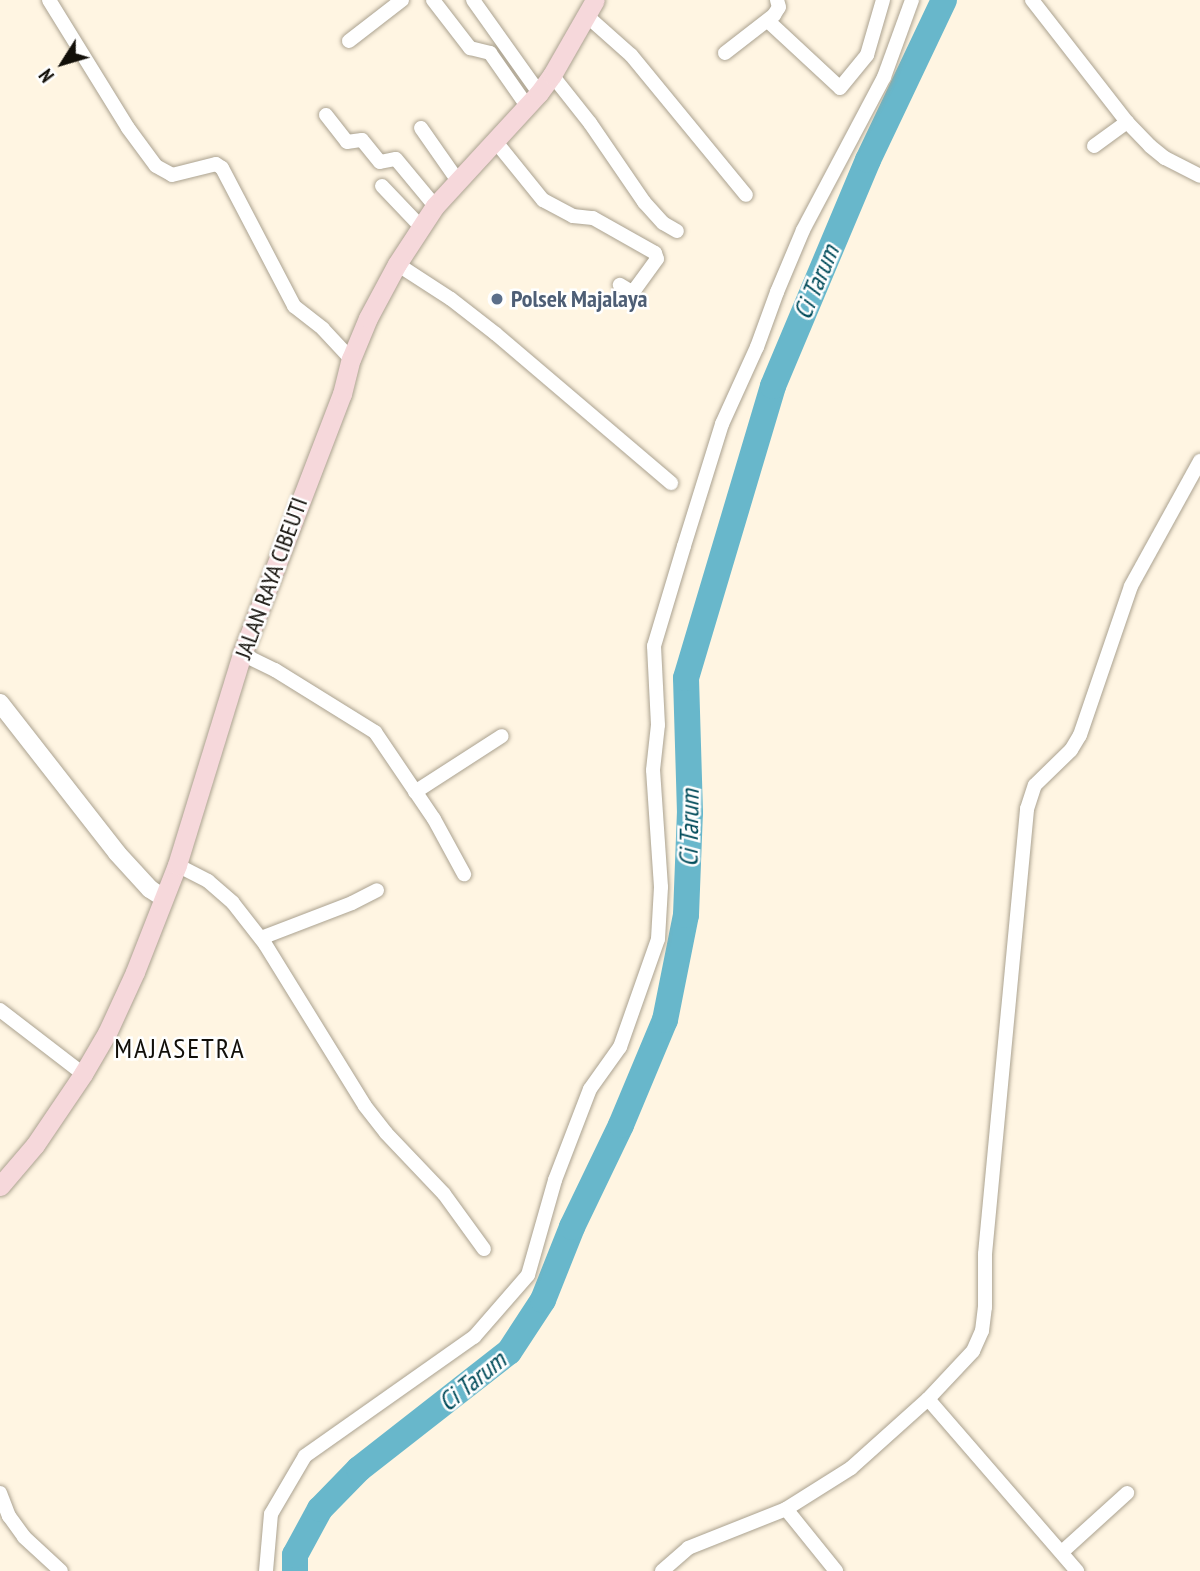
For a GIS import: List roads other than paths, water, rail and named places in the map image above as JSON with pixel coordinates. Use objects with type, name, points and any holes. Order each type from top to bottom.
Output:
[{"type":"main road","name":"JALAN RAYA CIBEUTI","points":[[2,1180],[35,1145],[83,1074],[112,1021],[177,865],[242,654],[342,394],[351,359],[368,318],[397,264],[435,206],[467,179],[552,75],[591,8]]},
{"type":"street","points":[[49,0],[128,128],[156,166],[172,175],[216,164],[222,168],[293,306],[323,329],[351,359]]},
{"type":"street","points":[[349,41],[402,0]]},
{"type":"street","points":[[433,0],[470,48],[490,53],[533,99]]},
{"type":"street","points":[[473,0],[533,99]]},
{"type":"street","points":[[725,53],[778,11],[777,0]]},
{"type":"street","points":[[768,21],[840,88],[867,55],[883,0]]},
{"type":"street","points":[[266,1571],[271,1514],[304,1457],[474,1337],[528,1275],[555,1180],[590,1089],[620,1047],[658,939],[661,887],[653,770],[658,725],[654,646],[684,546],[722,424],[757,347],[777,292],[803,230],[884,78],[912,0]]},
{"type":"street","points":[[1032,0],[1127,122],[1165,158],[1200,176]]},
{"type":"street","points":[[591,8],[746,195]]},
{"type":"street","points":[[552,75],[590,123],[644,202],[663,223],[677,231]]},
{"type":"street","points":[[326,115],[347,142],[362,140],[380,162],[396,159],[435,206]]},
{"type":"street","points":[[1094,146],[1127,122]]},
{"type":"street","points":[[421,128],[467,179]]},
{"type":"street","points":[[496,142],[542,200],[573,216],[593,218],[655,253],[657,259],[635,289],[630,291],[620,285]]},
{"type":"street","points":[[382,186],[421,227]]},
{"type":"street","points":[[397,264],[451,299],[496,334],[671,483]]},
{"type":"street","points":[[662,1571],[688,1548],[786,1509],[851,1468],[928,1399],[973,1351],[982,1331],[1000,1077],[1027,809],[1035,785],[1071,750],[1080,735],[1131,586],[1200,461]]},
{"type":"street","points":[[242,654],[370,727],[415,792],[464,874]]},
{"type":"street","points":[[0,704],[117,852],[150,889],[164,898]]},
{"type":"street","points":[[415,792],[502,737]]},
{"type":"street","points":[[177,865],[208,881],[233,903],[261,938],[365,1106],[386,1133],[444,1194],[484,1248]]},
{"type":"street","points":[[261,938],[352,904],[377,890]]},
{"type":"street","points":[[0,1010],[83,1074]]},
{"type":"street","points":[[928,1399],[1077,1571]]},
{"type":"street","points":[[0,1493],[9,1516],[24,1537],[61,1571]]},
{"type":"street","points":[[1062,1552],[1127,1493]]},
{"type":"street","points":[[786,1509],[836,1571]]},
{"type":"waterway","name":"Ci Tarum","points":[[295,1571],[295,1555],[320,1509],[359,1469],[509,1352],[543,1300],[572,1227],[621,1125],[665,1020],[686,915],[690,813],[686,678],[773,386],[868,160],[944,0]]},
{"type":"place","name":"Polsek Majalaya","points":[[497,299]]},
{"type":"district","name":"MAJASETRA","points":[[180,1048]]}]
